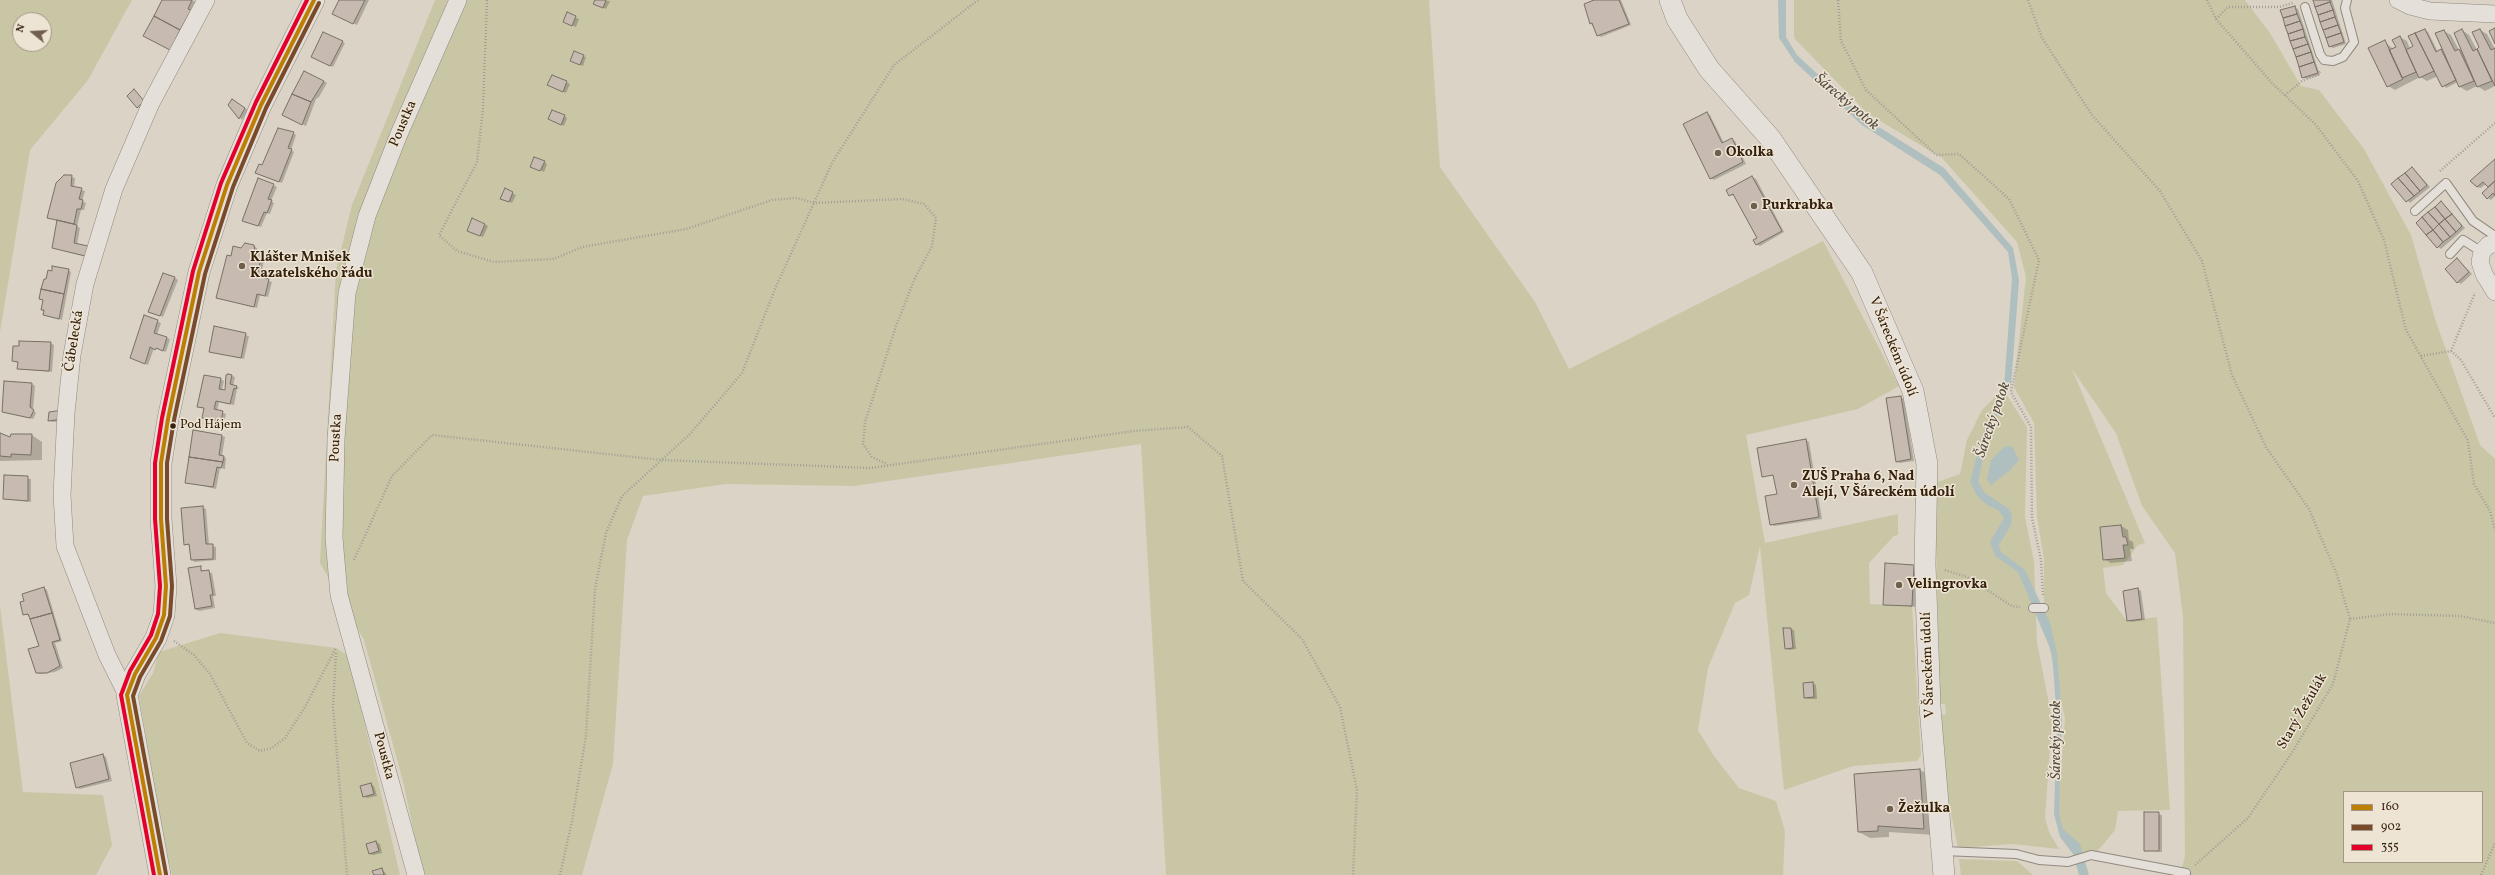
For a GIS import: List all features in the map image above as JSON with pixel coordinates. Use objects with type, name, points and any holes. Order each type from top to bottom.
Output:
[{"type":"street","name":"Čábelecká","points":[[127,695],[107,655],[65,546],[62,495],[66,413],[72,355],[85,284],[114,189],[151,103],[206,0]]},
{"type":"street","points":[[160,875],[127,695],[143,659],[157,634],[164,615],[166,586],[160,519],[161,463],[168,419],[199,272],[227,185],[261,105],[314,0]]},
{"type":"street","name":"V Šáreckém údolí","points":[[1670,0],[1680,25],[1709,69],[1770,138],[1862,273],[1913,391],[1927,464],[1925,564],[1930,707],[1944,875]]},
{"type":"street","points":[[2398,0],[2410,6],[2430,11],[2495,14]]},
{"type":"street","name":"Poustka","points":[[416,875],[339,594],[334,538],[336,439],[347,293],[367,216],[399,134],[456,4]]},
{"type":"street","points":[[2489,248],[2480,262],[2484,274],[2495,292]]},
{"type":"lane","points":[[2305,7],[2320,54],[2324,60],[2333,61],[2343,57],[2354,42],[2345,8],[2347,0]]},
{"type":"lane","points":[[2415,211],[2446,183],[2473,221],[2495,236]]},
{"type":"lane","points":[[2450,254],[2463,240],[2489,248]]},
{"type":"lane","points":[[2033,608],[2044,608]]},
{"type":"lane","points":[[1943,851],[2016,854],[2039,860],[2068,862],[2091,855],[2186,874]]},
{"type":"path","points":[[487,0],[483,108],[476,162],[439,235],[457,251],[494,262],[554,259],[582,248],[686,229],[772,200],[796,198],[814,203],[902,199],[924,204],[936,218],[932,246],[915,278],[896,326],[865,422],[863,444],[872,457],[889,465]]},
{"type":"path","points":[[560,875],[572,821],[586,735],[595,589],[606,533],[622,496],[690,434],[742,372],[775,289],[832,163],[894,65],[954,16],[978,0]]},
{"type":"path","points":[[1838,0],[1841,41],[1866,90],[1936,155],[1959,154],[2009,199],[2039,260],[2011,392],[2031,427],[2032,518],[2041,560],[2044,608]]},
{"type":"path","points":[[2028,0],[2042,38],[2092,115],[2160,191],[2202,261],[2232,375],[2266,447],[2309,509],[2337,575],[2350,619],[2391,614],[2460,616],[2495,623]]},
{"type":"path","points":[[2207,0],[2216,19],[2285,95],[2316,125],[2358,181],[2384,240],[2406,330],[2468,441],[2474,484],[2490,511],[2495,530]]},
{"type":"path","points":[[2216,19],[2228,7],[2279,7],[2294,3],[2305,7]]},
{"type":"path","points":[[2285,95],[2302,81],[2318,75],[2324,60]]},
{"type":"path","points":[[2446,183],[2440,172],[2495,123]]},
{"type":"path","points":[[2451,351],[2484,274]]},
{"type":"path","points":[[2421,356],[2451,351]]},
{"type":"path","points":[[2451,351],[2461,360],[2495,418]]},
{"type":"path","points":[[351,567],[392,476],[432,435],[662,460],[870,468],[1134,431],[1188,427],[1222,456],[1244,581],[1302,639],[1340,707],[1357,790],[1353,875]]},
{"type":"path","points":[[1925,564],[1967,578],[2012,606],[2033,608]]},
{"type":"path","name":"Starý Žežulák","points":[[2186,874],[2248,818],[2293,751],[2333,684],[2350,619]]},
{"type":"path","points":[[157,634],[194,655],[210,674],[247,743],[260,751],[272,748],[285,738],[305,707],[336,648]]},
{"type":"path","points":[[336,640],[333,708],[347,875]]},
{"type":"path","points":[[2481,875],[2495,843]]},
{"type":"shaded area","points":[[0,0],[132,0],[88,80],[30,150],[0,332]]},
{"type":"shaded area","points":[[435,0],[1429,0],[1440,167],[1535,302],[1569,369],[1823,241],[1899,386],[1858,409],[1746,435],[1765,543],[1898,514],[1898,535],[1894,536],[1869,563],[1870,604],[1912,606],[1921,755],[1917,761],[1853,766],[1784,790],[1760,546],[1749,595],[1735,603],[1708,668],[1698,730],[1714,756],[1739,788],[1776,801],[1785,831],[1783,875],[1166,875],[1141,444],[854,486],[726,484],[643,496],[627,540],[613,764],[582,875],[423,875],[403,781],[364,640],[320,563],[336,270],[352,205]]},
{"type":"shaded area","points":[[1794,0],[2245,0],[2270,33],[2301,86],[2319,90],[2364,149],[2411,235],[2436,322],[2480,445],[2495,459],[2495,875],[2180,875],[2185,856],[2183,617],[2175,553],[2142,506],[2116,433],[2072,369],[2145,543],[2138,545],[2123,565],[2103,568],[2106,593],[2127,621],[2157,617],[2170,810],[2118,811],[2115,830],[2096,853],[2078,851],[2057,821],[2065,719],[2048,641],[2044,605],[2044,559],[2037,517],[2034,423],[2014,387],[2026,277],[2017,242],[1942,158],[1867,113],[1794,38]],"holes":[[[2121,525],[2123,537],[2126,537],[2128,545],[2123,545],[2125,557],[2100,527]]]},
{"type":"shaded area","points":[[2003,389],[2027,427],[2025,517],[2034,561],[2037,642],[2052,719],[2045,818],[2049,832],[2059,849],[2012,844],[1958,848],[1939,753],[1941,715],[1946,714],[1945,704],[1940,704],[1939,687],[1935,483],[1960,474],[1967,440],[1982,410]]},
{"type":"shaded area","points":[[0,606],[23,792],[103,795],[112,845],[96,875],[0,875]]},
{"type":"shaded area","points":[[220,633],[336,648],[349,656],[400,875],[172,875],[159,818],[139,696],[153,673],[159,652]]},
{"type":"shaded area","points":[[1959,859],[2017,861],[2033,875],[1961,875]]},
{"type":"water","name":"Šárecký potok","points":[[1778,0],[1786,0],[1786,37],[1797,55],[1866,119],[1944,168],[2013,248],[2019,280],[2011,386],[1988,434],[1978,482],[1985,493],[2009,509],[2012,516],[2011,525],[1999,545],[2001,552],[2025,570],[2050,623],[2057,653],[2062,718],[2059,814],[2063,829],[2080,844],[2089,875],[2079,875],[2073,854],[2060,837],[2054,814],[2057,720],[2052,653],[2018,572],[1995,556],[1990,542],[2004,518],[1998,510],[1987,505],[1977,496],[1970,482],[1983,433],[2004,387],[2012,278],[2008,252],[1940,175],[1862,125],[1795,62],[1779,38]]},
{"type":"water","points":[[2012,446],[2019,460],[2008,472],[1991,485],[1987,479],[1991,460],[2004,447]]},
{"type":"building","points":[[162,0],[192,0],[188,9],[191,10],[180,30],[154,16]]},
{"type":"building","points":[[339,0],[365,0],[353,24],[332,14]]},
{"type":"building","points":[[595,0],[606,0],[603,8],[593,4]]},
{"type":"building","points":[[1594,0],[1619,0],[1629,24],[1597,36],[1592,23],[1590,24],[1584,4]]},
{"type":"building","points":[[2313,0],[2330,0],[2330,2],[2315,7]]},
{"type":"building","points":[[2330,2],[2333,10],[2318,15],[2315,7]]},
{"type":"building","points":[[2295,6],[2297,14],[2283,18],[2280,10]]},
{"type":"building","points":[[2333,10],[2335,17],[2320,22],[2318,15]]},
{"type":"building","points":[[567,12],[576,16],[572,26],[563,22]]},
{"type":"building","points":[[2297,14],[2300,21],[2285,26],[2283,18]]},
{"type":"building","points":[[154,16],[180,30],[170,50],[143,36]]},
{"type":"building","points":[[2335,17],[2338,25],[2323,30],[2320,22]]},
{"type":"building","points":[[2300,21],[2303,29],[2288,34],[2285,26]]},
{"type":"building","points":[[2338,25],[2341,33],[2326,38],[2323,30]]},
{"type":"building","points":[[2495,28],[2495,44],[2489,31]]},
{"type":"building","points":[[2303,29],[2305,37],[2290,41],[2288,34]]},
{"type":"building","points":[[2425,29],[2436,52],[2441,49],[2456,80],[2442,87],[2415,33]]},
{"type":"building","points":[[2462,29],[2473,51],[2477,49],[2492,81],[2477,87],[2454,33]]},
{"type":"building","points":[[2480,29],[2491,50],[2495,48],[2495,86],[2477,49],[2479,47],[2472,32]]},
{"type":"building","points":[[2444,30],[2455,51],[2459,49],[2474,81],[2459,87],[2435,33]]},
{"type":"building","points":[[323,32],[343,41],[330,66],[311,57]]},
{"type":"building","points":[[2341,33],[2344,42],[2329,47],[2326,38]]},
{"type":"building","points":[[2415,33],[2434,71],[2419,78],[2406,50],[2413,46],[2408,36]]},
{"type":"building","points":[[2400,36],[2416,72],[2402,78],[2389,50],[2396,47],[2392,40]]},
{"type":"building","points":[[2305,37],[2308,44],[2293,49],[2290,41]]},
{"type":"building","points":[[2385,40],[2403,79],[2387,87],[2368,48]]},
{"type":"building","points":[[2308,44],[2311,52],[2296,57],[2293,49]]},
{"type":"building","points":[[574,51],[584,55],[580,65],[570,61]]},
{"type":"building","points":[[2311,52],[2314,62],[2299,67],[2296,57]]},
{"type":"building","points":[[2314,62],[2318,73],[2302,78],[2299,67]]},
{"type":"building","points":[[304,71],[324,81],[311,102],[292,94]]},
{"type":"building","points":[[552,75],[567,81],[563,92],[547,85]]},
{"type":"building","points":[[134,89],[144,101],[137,108],[127,96]]},
{"type":"building","points":[[292,94],[311,102],[302,125],[282,115]]},
{"type":"building","points":[[232,99],[245,108],[239,119],[228,105]]},
{"type":"building","points":[[552,110],[565,115],[561,125],[548,119]]},
{"type":"building","name":"Okolka","points":[[1707,112],[1722,143],[1732,138],[1743,162],[1710,179],[1683,124]]},
{"type":"building","points":[[278,128],[294,132],[288,148],[292,149],[279,182],[255,173],[259,164],[262,165]]},
{"type":"building","points":[[534,157],[545,161],[540,171],[530,167]]},
{"type":"building","points":[[2495,159],[2495,181],[2488,187],[2483,182],[2477,187],[2470,181]]},
{"type":"building","points":[[2412,167],[2427,185],[2420,191],[2405,173]]},
{"type":"building","points":[[2405,173],[2420,191],[2414,196],[2398,178]]},
{"type":"building","points":[[64,175],[72,175],[71,186],[82,188],[79,199],[83,200],[81,209],[77,209],[74,224],[47,218],[56,183]]},
{"type":"building","name":"Purkrabka","points":[[1752,176],[1782,231],[1756,245],[1753,240],[1757,238],[1733,194],[1729,196],[1726,190]]},
{"type":"building","points":[[258,178],[274,184],[268,199],[272,200],[267,213],[264,212],[258,226],[242,221]]},
{"type":"building","points":[[2398,178],[2414,196],[2406,202],[2391,184]]},
{"type":"building","points":[[2495,181],[2495,196],[2493,193],[2487,199],[2482,193]]},
{"type":"building","points":[[505,188],[513,192],[509,202],[500,199]]},
{"type":"building","points":[[2441,201],[2452,214],[2445,219],[2435,207]]},
{"type":"building","points":[[2435,207],[2445,219],[2439,224],[2428,212]]},
{"type":"building","points":[[2428,212],[2439,224],[2433,230],[2422,217]]},
{"type":"building","points":[[2452,214],[2462,226],[2456,232],[2445,219]]},
{"type":"building","points":[[2422,217],[2433,230],[2426,235],[2416,223]]},
{"type":"building","points":[[472,218],[485,224],[480,236],[467,231]]},
{"type":"building","points":[[2445,219],[2456,232],[2450,237],[2439,224]]},
{"type":"building","points":[[57,220],[77,225],[74,243],[88,246],[85,256],[52,248]]},
{"type":"building","points":[[2439,224],[2450,237],[2443,242],[2433,230]]},
{"type":"building","points":[[2433,230],[2443,242],[2437,248],[2426,235]]},
{"type":"building","name":"Klášter Mnišek Kazatelského řádu","points":[[245,243],[254,245],[255,252],[262,254],[257,276],[269,279],[265,296],[257,294],[254,307],[216,298],[227,255],[231,256],[233,246],[241,248]]},
{"type":"building","points":[[2457,258],[2469,272],[2457,283],[2445,269]]},
{"type":"building","points":[[52,266],[69,269],[64,294],[41,289],[44,279],[46,279],[48,270],[52,271]]},
{"type":"building","points":[[163,273],[175,277],[160,316],[148,312]]},
{"type":"building","points":[[41,289],[64,294],[59,319],[43,315],[44,310],[41,310],[43,300],[39,299]]},
{"type":"building","points":[[144,315],[158,320],[154,333],[167,337],[163,351],[156,348],[155,350],[150,347],[145,364],[130,358]]},
{"type":"building","points":[[214,326],[246,333],[241,358],[209,352]]},
{"type":"building","points":[[19,341],[51,342],[49,371],[17,369],[18,362],[12,361],[13,346],[19,346]]},
{"type":"building","points":[[204,375],[221,378],[219,389],[225,390],[226,375],[232,375],[230,384],[237,386],[236,389],[234,388],[230,404],[216,401],[214,409],[223,411],[221,421],[202,418],[204,408],[197,407]]},
{"type":"building","points":[[4,381],[32,383],[30,407],[34,410],[30,418],[2,412]]},
{"type":"building","points":[[1901,396],[1911,459],[1896,462],[1886,398]]},
{"type":"building","points":[[63,410],[63,419],[48,421],[49,412]]},
{"type":"building","points":[[193,430],[222,435],[219,455],[224,456],[223,462],[189,457]]},
{"type":"building","points":[[0,433],[10,437],[11,434],[32,434],[31,455],[11,454],[11,457],[0,456]]},
{"type":"building","name":"ZUŠ Praha 6, Nad Alejí, V Šáreckém údolí","points":[[1806,439],[1819,517],[1770,525],[1765,496],[1777,494],[1773,475],[1762,477],[1757,448]]},
{"type":"building","points":[[189,457],[223,462],[221,468],[217,467],[213,487],[185,483]]},
{"type":"building","points":[[4,475],[28,476],[28,501],[3,499]]},
{"type":"building","points":[[203,506],[206,544],[213,544],[213,559],[191,560],[189,544],[184,545],[181,508]]},
{"type":"building","points":[[2121,525],[2123,537],[2126,537],[2128,545],[2123,545],[2125,558],[2103,560],[2100,527]]},
{"type":"building","name":"Velingrovka","points":[[1885,563],[1914,565],[1912,606],[1883,605]]},
{"type":"building","points":[[201,566],[201,571],[209,570],[213,595],[210,595],[212,606],[195,609],[188,568]]},
{"type":"building","points":[[44,587],[52,613],[30,619],[28,614],[23,615],[20,602],[24,601],[22,594]]},
{"type":"building","points":[[2138,588],[2142,619],[2127,621],[2123,591]]},
{"type":"building","points":[[52,613],[60,640],[52,642],[60,666],[47,673],[36,673],[28,649],[39,646],[30,619]]},
{"type":"building","points":[[1783,628],[1791,628],[1793,648],[1785,649]]},
{"type":"building","points":[[1813,682],[1814,697],[1804,698],[1803,683]]},
{"type":"building","points":[[103,754],[109,779],[76,788],[70,763]]},
{"type":"building","name":"Žežulka","points":[[1920,769],[1924,829],[1878,826],[1878,831],[1858,832],[1854,774]]},
{"type":"building","points":[[371,783],[374,794],[363,797],[360,786]]},
{"type":"building","points":[[2144,812],[2159,812],[2159,851],[2144,851]]},
{"type":"building","points":[[376,841],[379,851],[369,854],[366,844]]},
{"type":"building","points":[[382,868],[384,875],[374,875],[372,871]]},
{"type":"transit line","name":"355","points":[[154,875],[121,695],[130,671],[151,635],[158,614],[160,586],[155,519],[155,463],[162,418],[193,271],[221,183],[256,102],[307,0]]},
{"type":"transit line","name":"160","points":[[160,875],[127,695],[135,674],[156,638],[164,615],[166,586],[161,519],[161,463],[168,419],[199,272],[227,185],[261,105],[314,0]]},
{"type":"transit line","name":"902","points":[[166,874],[133,696],[140,677],[161,641],[170,616],[172,586],[167,519],[167,463],[174,420],[205,274],[233,187],[266,108],[319,3]]},
{"type":"place","name":"Okolka","points":[[1718,153]]},
{"type":"place","name":"Purkrabka","points":[[1754,206]]},
{"type":"place","name":"Klášter Mnišek Kazatelského řádu","points":[[242,266]]},
{"type":"place","name":"Pod Hájem","points":[[173,426]]},
{"type":"place","name":"ZUŠ Praha 6, Nad Alejí, V Šáreckém údolí","points":[[1794,485]]},
{"type":"place","name":"Velingrovka","points":[[1899,585]]},
{"type":"place","name":"Žežulka","points":[[1890,809]]}]
